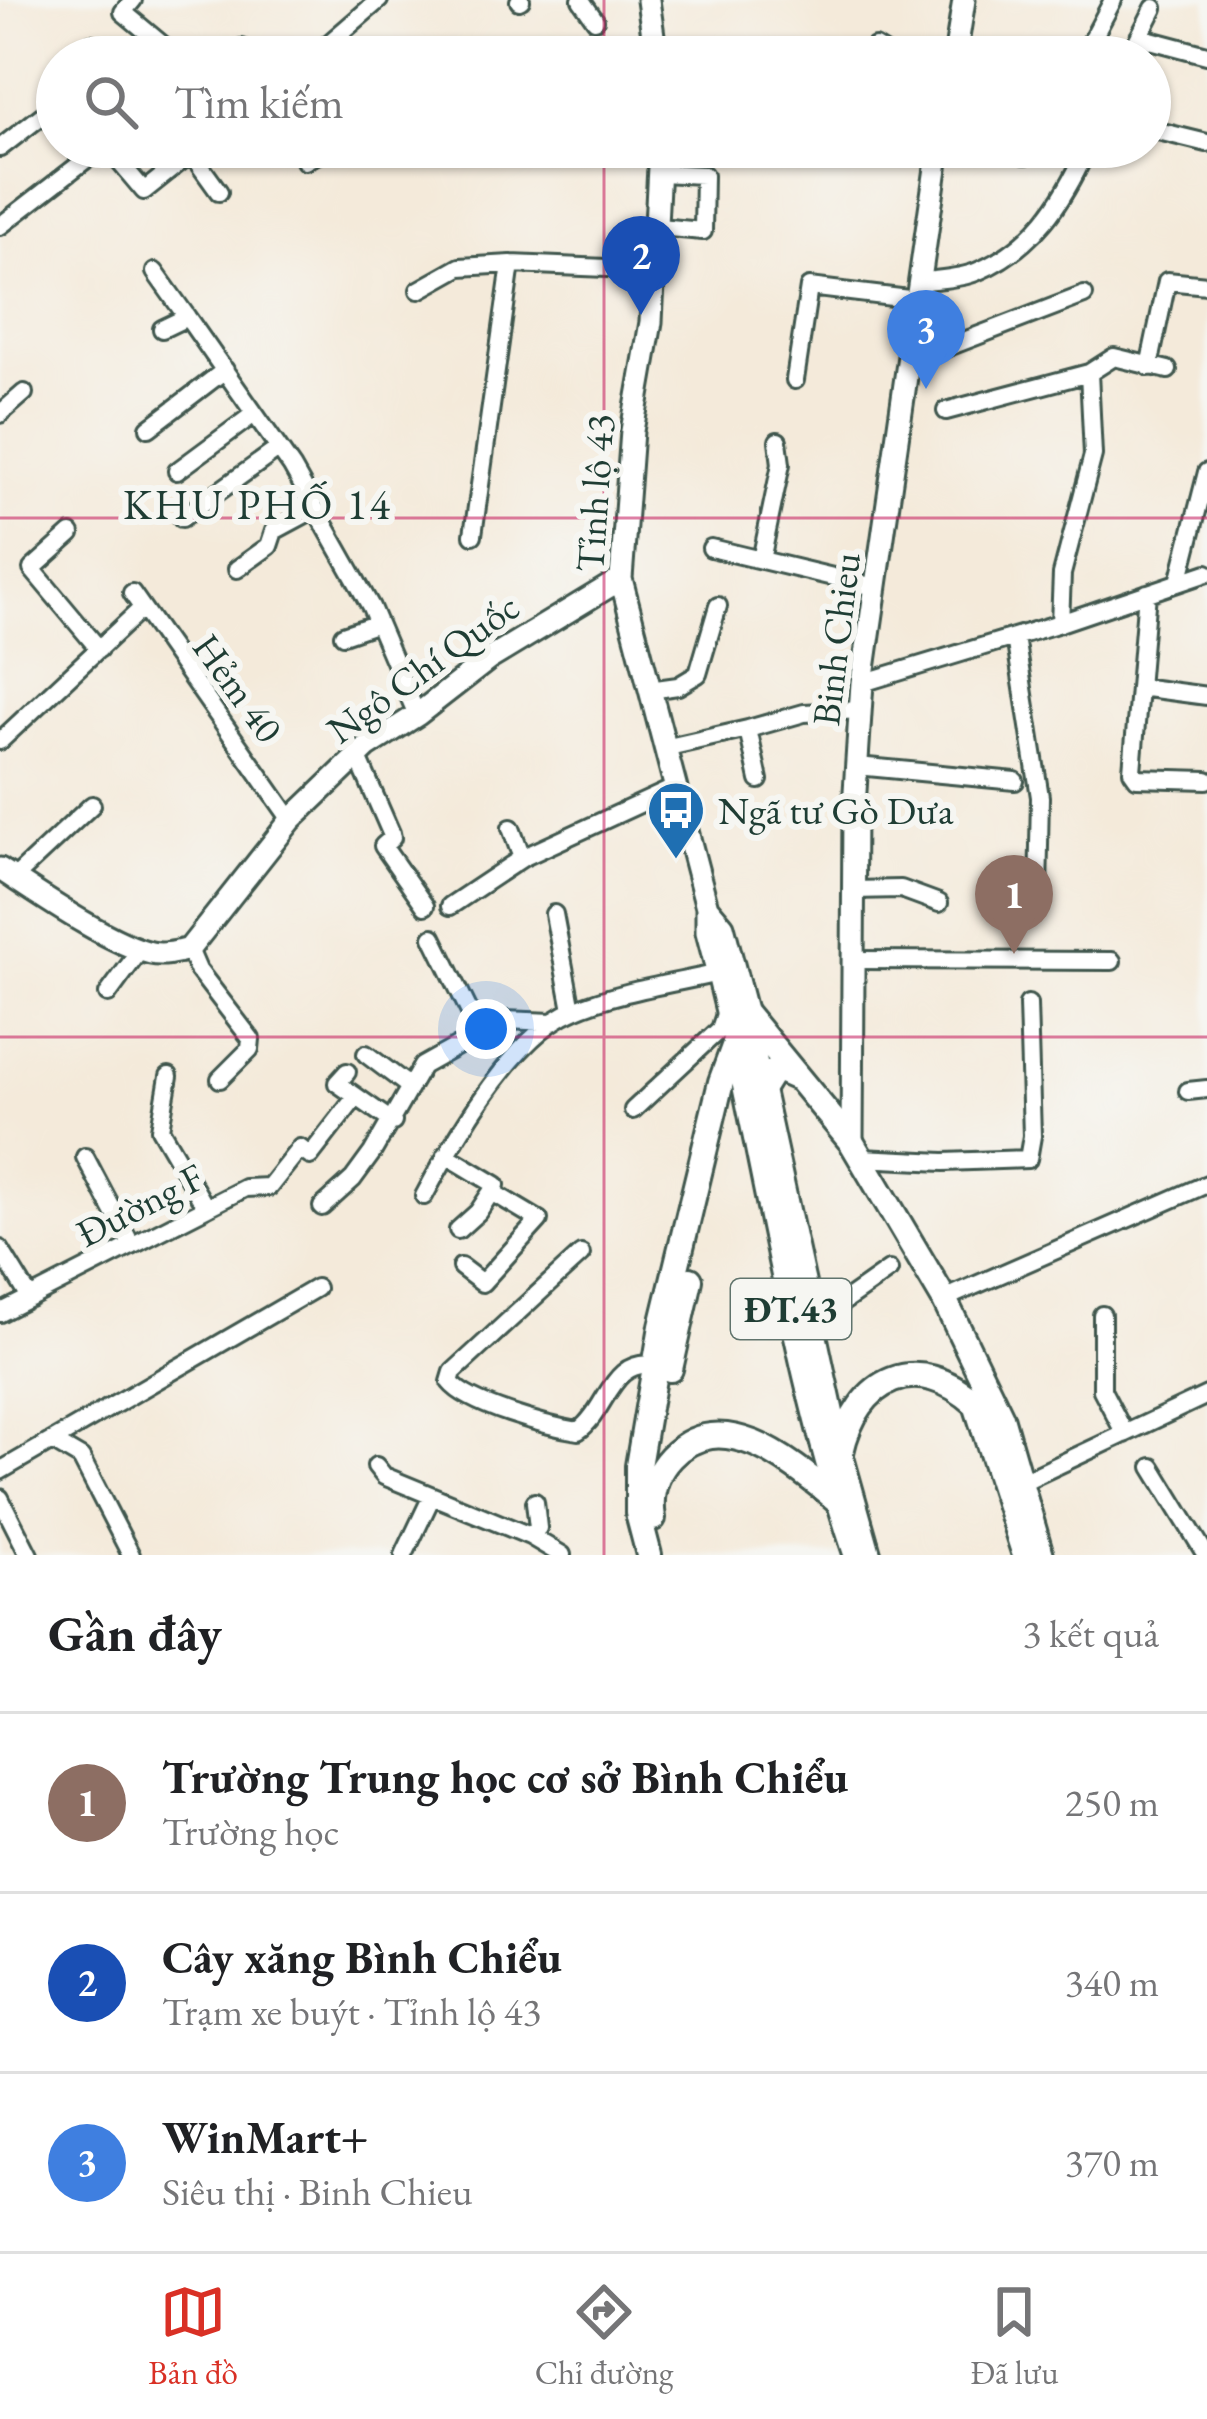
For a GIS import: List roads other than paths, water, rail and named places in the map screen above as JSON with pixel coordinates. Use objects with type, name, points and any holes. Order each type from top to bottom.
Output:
[{"type":"highway","name":"ĐT.43","points":[[740,1031],[763,1030],[856,1150],[945,1302]]},
{"type":"highway","points":[[649,1555],[638,1513],[638,1466],[707,1138],[740,1031]]},
{"type":"highway","points":[[663,1555],[651,1504],[652,1451],[740,1031]]},
{"type":"highway","points":[[763,1088],[766,1076],[775,1071],[795,1077]]},
{"type":"highway","points":[[945,1302],[1024,1555]]},
{"type":"highway","points":[[945,1302],[1000,1417],[1041,1555]]},
{"type":"highway","points":[[841,1452],[852,1414],[870,1393],[899,1378],[926,1376],[945,1382],[976,1404]]},
{"type":"highway","points":[[655,1482],[664,1465],[686,1444],[729,1434],[797,1467],[836,1499]]},
{"type":"main road","points":[[958,36],[964,0]]},
{"type":"main road","points":[[652,3],[654,36]]},
{"type":"main road","name":"Tỉnh lộ 43","points":[[659,168],[651,322],[632,431],[621,579],[706,908],[718,973],[763,1088],[841,1452],[870,1555]]},
{"type":"main road","name":"Binh Chieu","points":[[856,1150],[853,890],[862,683],[936,168]]},
{"type":"main road","name":"Ngô Chí Quốc","points":[[189,949],[291,820],[357,755],[489,659],[621,579]]},
{"type":"main road","points":[[7,873],[66,911],[141,949],[172,954],[189,949]]},
{"type":"main road","name":"Tỉnh lộ 43","points":[[706,908],[723,926],[808,1392],[855,1555]]},
{"type":"main road","points":[[816,1102],[836,1099],[853,1086]]},
{"type":"street","points":[[133,0],[123,11],[152,36]]},
{"type":"street","points":[[337,36],[379,0]]},
{"type":"street","points":[[581,0],[595,20]]},
{"type":"street","points":[[1094,36],[1113,0]]},
{"type":"street","points":[[1140,36],[1154,8]]},
{"type":"street","points":[[1171,45],[1207,55]]},
{"type":"street","points":[[0,148],[36,120]]},
{"type":"street","points":[[1171,134],[1207,143]]},
{"type":"street","points":[[0,226],[76,168]]},
{"type":"street","points":[[124,168],[144,190],[171,168]]},
{"type":"street","points":[[205,168],[218,192]]},
{"type":"street","points":[[795,380],[809,286],[918,291],[974,273],[1031,239],[1067,193],[1078,168]]},
{"type":"street","points":[[658,227],[703,231],[704,175],[659,173]]},
{"type":"street","points":[[419,290],[460,268],[511,264],[655,270]]},
{"type":"street","points":[[473,536],[511,264]]},
{"type":"street","points":[[155,272],[315,509],[378,623],[417,715]]},
{"type":"street","points":[[1149,367],[1167,281],[1207,285]]},
{"type":"street","points":[[910,351],[944,349],[1084,295]]},
{"type":"street","points":[[163,329],[187,317]]},
{"type":"street","points":[[946,410],[1089,374],[1114,357],[1168,370]]},
{"type":"street","points":[[149,428],[225,370]]},
{"type":"street","points":[[1060,623],[1062,574],[1093,455],[1089,374]]},
{"type":"street","points":[[0,413],[24,393]]},
{"type":"street","points":[[177,471],[254,414]]},
{"type":"street","points":[[761,560],[781,464],[778,441]]},
{"type":"street","points":[[182,518],[278,449]]},
{"type":"street","points":[[1179,582],[1207,472]]},
{"type":"street","points":[[237,569],[271,544],[274,531],[315,509]]},
{"type":"street","points":[[0,741],[99,649],[32,569],[70,534]]},
{"type":"street","points":[[711,548],[875,586]]},
{"type":"street","points":[[862,683],[1207,573]]},
{"type":"street","points":[[1147,592],[1132,771],[1137,778],[1207,780]]},
{"type":"street","name":"Hẻm 40","points":[[99,649],[136,602],[291,820]]},
{"type":"street","points":[[649,690],[678,686],[698,674],[718,606]]},
{"type":"street","points":[[344,634],[378,623]]},
{"type":"street","points":[[1015,637],[1040,797],[1038,894]]},
{"type":"street","points":[[1139,687],[1207,696]]},
{"type":"street","points":[[664,748],[804,713],[861,710]]},
{"type":"street","points":[[748,729],[759,780]]},
{"type":"street","points":[[357,755],[392,836],[383,846],[424,907]]},
{"type":"street","points":[[857,766],[1016,781]]},
{"type":"street","points":[[450,906],[522,858],[674,788]]},
{"type":"street","points":[[7,873],[92,805]]},
{"type":"street","points":[[511,828],[522,858]]},
{"type":"street","points":[[853,890],[901,889],[939,903]]},
{"type":"street","points":[[554,914],[572,1010]]},
{"type":"street","points":[[433,937],[479,1031]]},
{"type":"street","points":[[108,994],[141,949]]},
{"type":"street","points":[[189,949],[198,970],[251,1039],[250,1049],[220,1079]]},
{"type":"street","points":[[853,960],[1112,961]]},
{"type":"street","points":[[424,1196],[499,1074],[553,1022],[572,1010],[718,973]]},
{"type":"street","points":[[856,1150],[944,1162],[1028,1159],[1032,1136],[1028,1004]]},
{"type":"street","points":[[322,1207],[353,1179],[393,1122],[422,1066],[504,1020],[553,1022]]},
{"type":"street","points":[[633,1111],[720,1029],[740,1031]]},
{"type":"street","points":[[366,1054],[410,1087]]},
{"type":"street","points":[[347,1072],[337,1083],[393,1122]]},
{"type":"street","points":[[169,1076],[160,1129],[206,1208]]},
{"type":"street","points":[[1188,1091],[1207,1089]]},
{"type":"street","name":"Đường F","points":[[0,1313],[245,1188],[269,1187],[300,1148],[310,1156],[355,1098]]},
{"type":"street","points":[[446,1155],[496,1185],[458,1230]]},
{"type":"street","points":[[85,1157],[132,1246]]},
{"type":"street","points":[[945,1302],[1207,1184]]},
{"type":"street","points":[[461,1268],[482,1283],[539,1220],[492,1192]]},
{"type":"street","points":[[0,1249],[30,1298]]},
{"type":"street","points":[[581,1254],[453,1372],[453,1388],[476,1400],[578,1431],[584,1429],[625,1368],[637,1363],[656,1365]]},
{"type":"street","points":[[812,1324],[889,1270]]},
{"type":"street","points":[[0,1471],[316,1288]]},
{"type":"street","points":[[1102,1315],[1102,1390],[1126,1433]]},
{"type":"street","points":[[1020,1484],[1207,1395]]},
{"type":"street","points":[[52,1441],[81,1458],[131,1555]]},
{"type":"street","points":[[376,1466],[384,1476],[530,1536],[562,1555]]},
{"type":"street","points":[[1152,1467],[1206,1555]]},
{"type":"street","points":[[404,1555],[432,1496]]},
{"type":"street","points":[[0,1498],[29,1555]]},
{"type":"street","points":[[530,1536],[538,1528],[535,1502]]},
{"type":"place","name":"Cây xăng Bình Chiểu","points":[[641,315]]},
{"type":"place","name":"WinMart+","points":[[926,389]]},
{"type":"place","name":"Ngã tư Gò Dưa","points":[[676,861]]},
{"type":"place","name":"Trường Trung học cơ sở Bình Chiểu","points":[[1014,954]]},
{"type":"district","name":"KHU PHỐ 14","points":[[258,504]]}]
